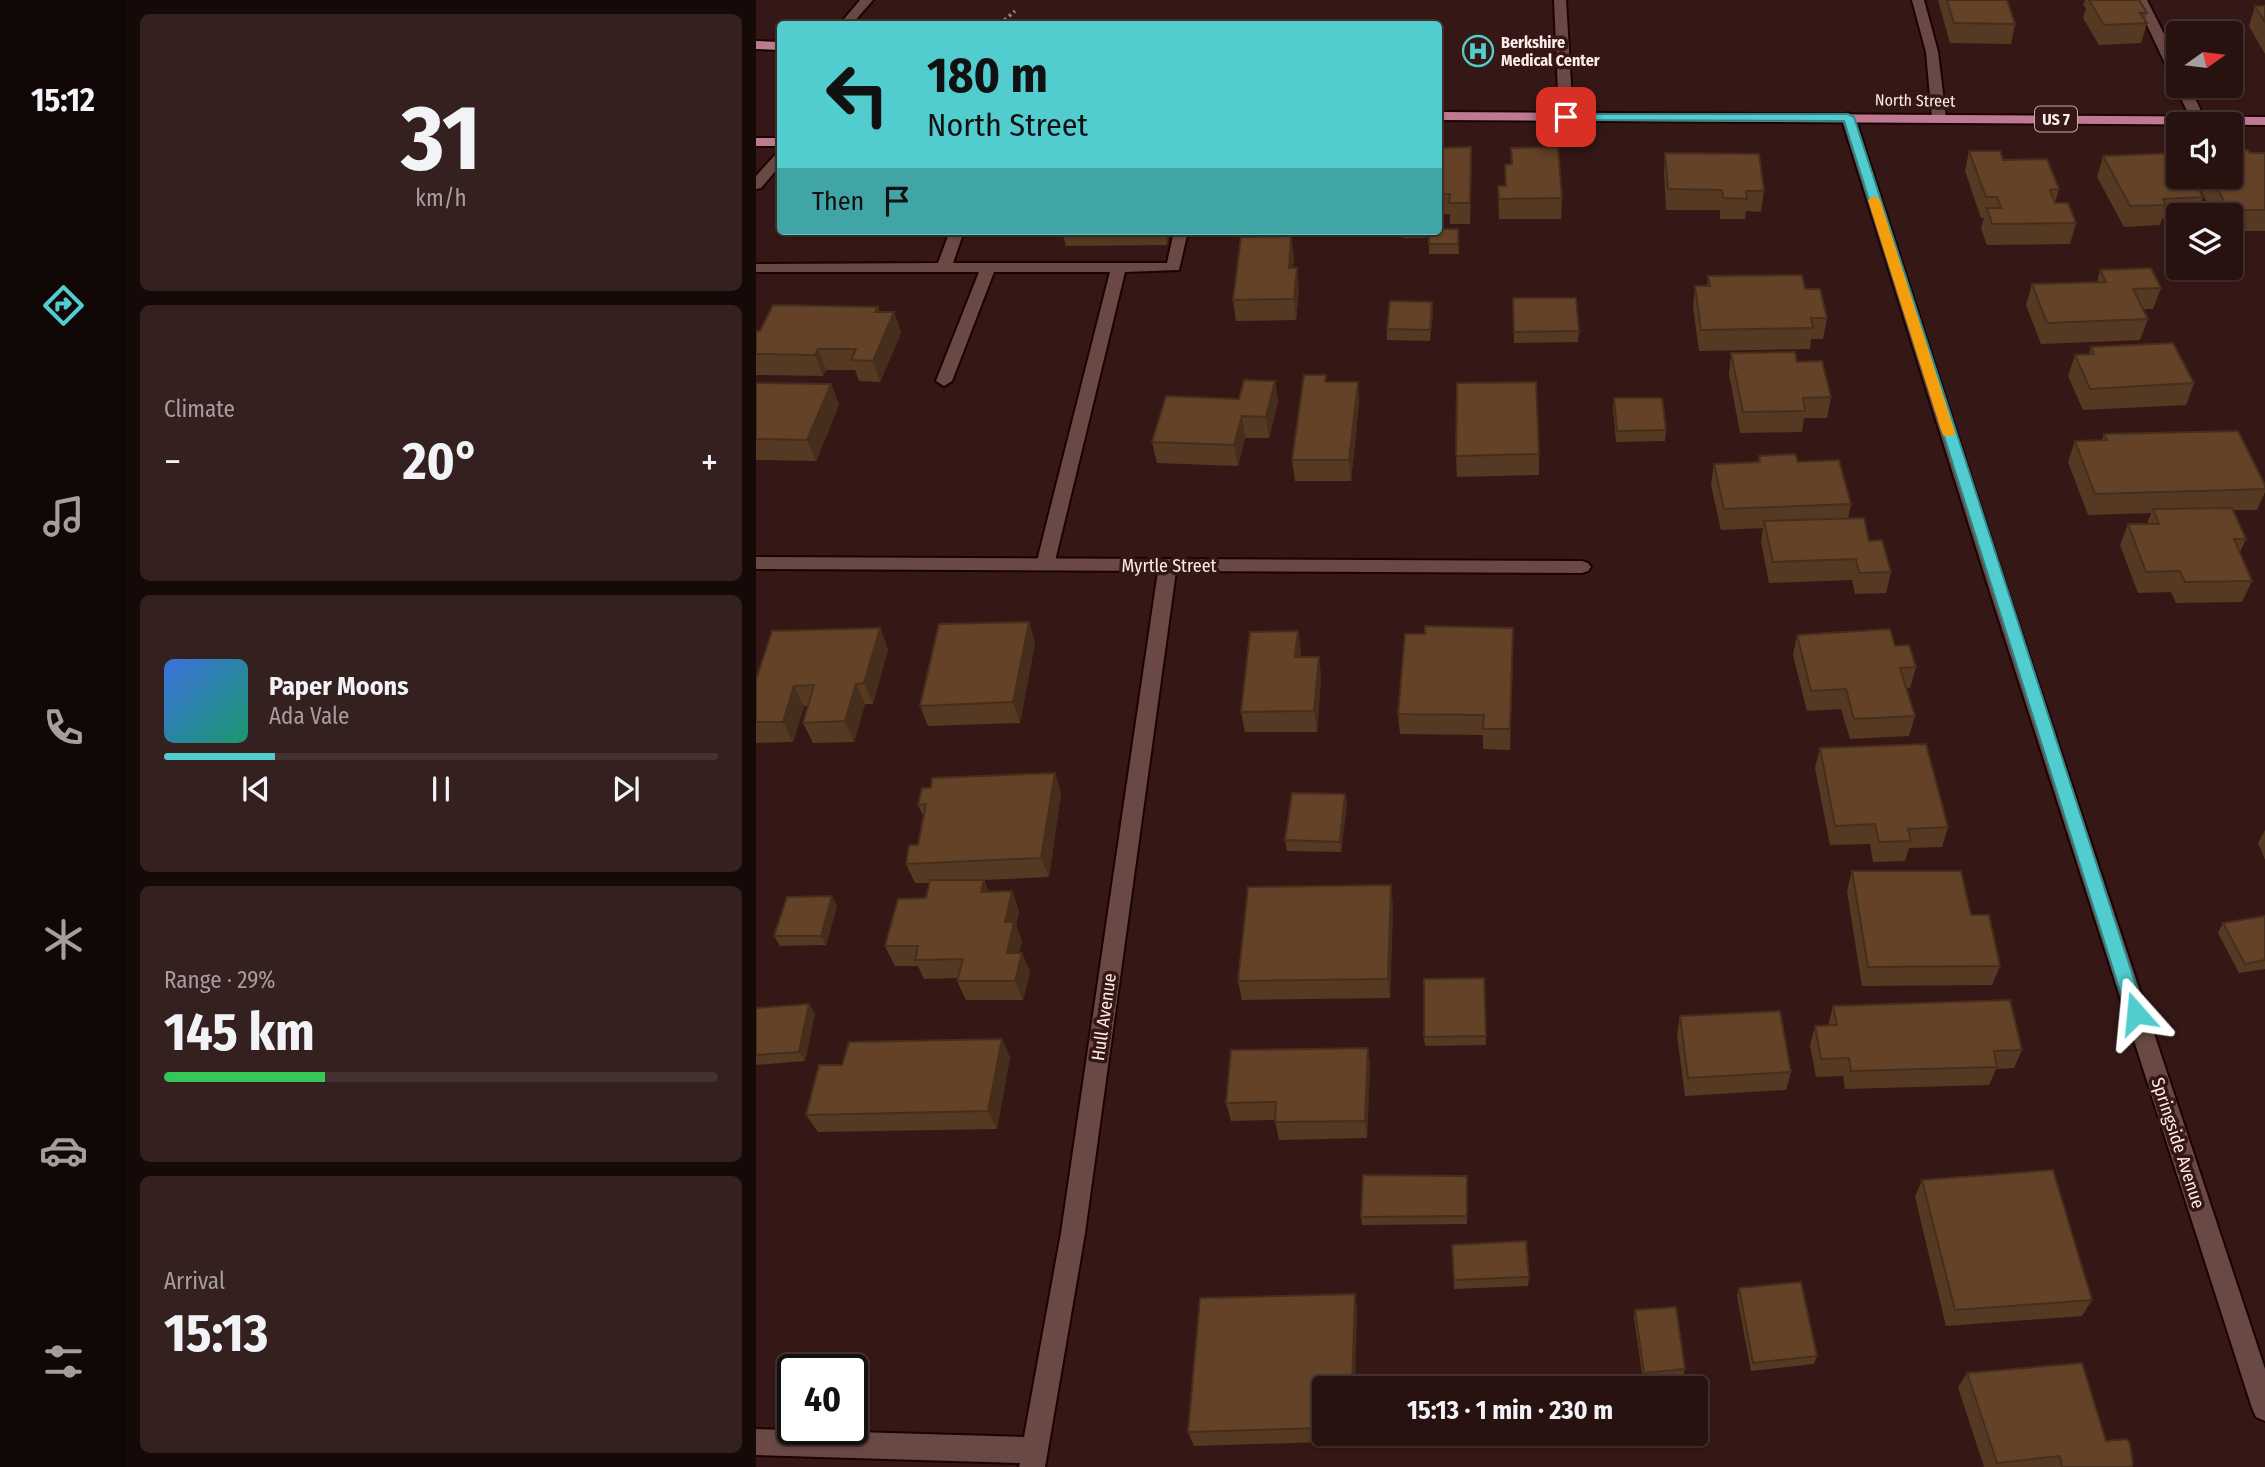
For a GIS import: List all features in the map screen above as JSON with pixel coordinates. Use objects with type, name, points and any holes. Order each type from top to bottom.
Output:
[{"type":"main road","points":[[756,45],[776,46]]},
{"type":"main road","points":[[756,55],[776,46]]},
{"type":"main road","name":"North Street","points":[[1442,116],[2166,121]]},
{"type":"main road","name":"North Street","points":[[2243,121],[2265,121]]},
{"type":"main road","points":[[756,142],[777,142]]},
{"type":"street","points":[[849,21],[867,0]]},
{"type":"street","points":[[1560,0],[1566,117]]},
{"type":"street","points":[[1918,0],[1936,76],[1939,118]]},
{"type":"street","points":[[2141,0],[2166,51]]},
{"type":"street","name":"Springside Avenue","points":[[1848,117],[2003,605],[2265,1408]]},
{"type":"street","points":[[756,185],[777,161]]},
{"type":"street","points":[[944,267],[956,235]]},
{"type":"street","points":[[756,268],[1174,267],[1180,235]]},
{"type":"street","points":[[943,381],[988,267]]},
{"type":"street","points":[[1045,565],[1119,267]]},
{"type":"street","name":"Myrtle Street","points":[[756,563],[1582,567]]},
{"type":"street","name":"Hull Avenue","points":[[1033,1459],[1073,1233],[1168,566]]},
{"type":"street","points":[[756,1442],[1033,1459]]},
{"type":"path","points":[[1003,21],[1015,11]]},
{"type":"building","points":[[1947,0],[2007,0],[2015,24],[1954,23]]},
{"type":"building","points":[[2089,0],[2139,0],[2147,13],[2140,13],[2147,23],[2104,25]]},
{"type":"building","points":[[2255,6],[2265,6],[2265,22]]},
{"type":"building","points":[[1471,147],[1470,203],[1449,203],[1450,194],[1442,194],[1442,148]]},
{"type":"building","points":[[1558,147],[1562,198],[1499,199],[1498,186],[1506,186],[1505,165],[1512,164],[1511,148]]},
{"type":"building","points":[[2243,150],[2265,153],[2265,210],[2243,210],[2243,203],[2225,203],[2218,189],[2243,189]]},
{"type":"building","points":[[1969,151],[2000,151],[2003,160],[2047,159],[2059,189],[2050,190],[2055,203],[2068,203],[2076,223],[1992,224],[1987,208],[2001,208],[1997,197],[1986,197]]},
{"type":"building","points":[[1665,153],[1759,154],[1764,191],[1746,191],[1747,199],[1723,198],[1722,190],[1668,189]]},
{"type":"building","points":[[2166,153],[2166,189],[2198,189],[2203,197],[2163,199],[2166,205],[2130,206],[2103,156]]},
{"type":"building","points":[[1442,229],[1458,229],[1458,244],[1429,244],[1429,235],[1442,235]]},
{"type":"building","points":[[1291,236],[1289,268],[1297,268],[1294,299],[1233,300],[1241,237]]},
{"type":"building","points":[[2151,268],[2161,288],[2133,289],[2148,319],[2047,323],[2032,284],[2106,282],[2100,270]]},
{"type":"building","points":[[1802,275],[1805,289],[1820,289],[1827,318],[1811,318],[1813,328],[1701,330],[1695,286],[1710,286],[1708,276]]},
{"type":"building","points":[[1513,298],[1576,298],[1579,331],[1514,332]]},
{"type":"building","points":[[1390,301],[1432,302],[1430,330],[1387,329]]},
{"type":"building","points":[[773,305],[878,307],[875,312],[894,312],[873,361],[851,360],[856,349],[818,349],[815,355],[756,354],[756,331],[760,331]]},
{"type":"building","points":[[2173,343],[2194,383],[2090,389],[2075,355],[2094,354],[2091,347]]},
{"type":"building","points":[[1795,352],[1797,362],[1822,361],[1831,397],[1803,398],[1805,411],[1743,412],[1731,353]]},
{"type":"building","points":[[1304,375],[1326,375],[1325,382],[1358,382],[1349,460],[1292,460]]},
{"type":"building","points":[[1244,380],[1275,381],[1266,417],[1242,416],[1234,445],[1152,442],[1166,396],[1239,399]]},
{"type":"building","points":[[1536,382],[1539,454],[1456,456],[1457,383]]},
{"type":"building","points":[[756,383],[831,384],[807,440],[756,439]]},
{"type":"building","points":[[1614,398],[1662,398],[1666,430],[1617,431]]},
{"type":"building","points":[[2238,431],[2265,489],[2095,494],[2075,441],[2107,440],[2104,434]]},
{"type":"building","points":[[1795,454],[1798,462],[1839,460],[1851,504],[1724,509],[1714,464],[1760,462],[1759,456]]},
{"type":"building","points":[[2232,508],[2246,539],[2234,539],[2252,581],[2185,582],[2180,571],[2146,572],[2128,524],[2159,524],[2153,509]]},
{"type":"building","points":[[1864,518],[1869,541],[1882,540],[1891,572],[1859,573],[1856,559],[1773,562],[1764,521]]},
{"type":"building","points":[[1029,622],[1013,702],[920,706],[939,624]]},
{"type":"building","points":[[1425,626],[1513,628],[1510,729],[1483,729],[1484,715],[1398,714],[1405,634],[1425,634]]},
{"type":"building","points":[[880,628],[864,683],[856,684],[845,721],[803,723],[814,685],[794,686],[783,722],[756,722],[756,680],[772,631]]},
{"type":"building","points":[[1890,629],[1895,646],[1909,645],[1916,667],[1900,668],[1915,716],[1854,719],[1846,689],[1811,691],[1797,635]]},
{"type":"building","points":[[1298,631],[1295,657],[1319,657],[1314,711],[1241,712],[1250,632]]},
{"type":"building","points":[[1926,744],[1948,827],[1908,829],[1911,841],[1879,842],[1875,824],[1835,826],[1820,748]]},
{"type":"building","points":[[1055,773],[1041,858],[906,864],[909,845],[918,845],[926,804],[918,805],[922,788],[931,788],[932,778]]},
{"type":"building","points":[[1292,793],[1345,794],[1340,842],[1285,840]]},
{"type":"building","points":[[1852,871],[1961,871],[1971,915],[1989,915],[2000,966],[1868,967]]},
{"type":"building","points":[[930,880],[984,880],[981,892],[1012,891],[1005,922],[1014,922],[1007,953],[1022,953],[1015,981],[957,981],[963,959],[915,960],[918,946],[885,946],[898,899],[926,898]]},
{"type":"building","points":[[1391,885],[1388,979],[1238,981],[1248,887]]},
{"type":"building","points":[[832,896],[821,936],[774,936],[787,897]]},
{"type":"building","points":[[2265,916],[2265,960],[2245,964],[2223,923]]},
{"type":"building","points":[[1484,978],[1486,1036],[1424,1037],[1424,979]]},
{"type":"building","points":[[2010,1000],[2022,1050],[1994,1051],[1997,1067],[1851,1071],[1849,1058],[1821,1059],[1815,1026],[1837,1025],[1833,1006]]},
{"type":"building","points":[[809,1004],[799,1052],[756,1055],[756,1008]]},
{"type":"building","points":[[1780,1011],[1791,1072],[1688,1078],[1680,1016]]},
{"type":"building","points":[[1002,1039],[988,1111],[806,1115],[819,1065],[842,1065],[849,1042]]},
{"type":"building","points":[[1368,1048],[1365,1121],[1275,1122],[1276,1102],[1226,1103],[1231,1050]]},
{"type":"building","points":[[2053,1170],[2092,1300],[1955,1310],[1922,1180]]},
{"type":"building","points":[[1363,1175],[1467,1176],[1467,1216],[1361,1217]]},
{"type":"building","points":[[1526,1241],[1529,1277],[1454,1280],[1452,1245]]},
{"type":"building","points":[[1801,1282],[1817,1356],[1753,1363],[1739,1288]]},
{"type":"building","points":[[1355,1294],[1352,1376],[1312,1376],[1312,1428],[1188,1432],[1200,1298]]},
{"type":"building","points":[[1676,1307],[1685,1369],[1644,1373],[1635,1310]]},
{"type":"building","points":[[2082,1363],[2106,1441],[2127,1439],[2132,1467],[2062,1467],[2060,1456],[1997,1463],[1967,1373]]},
{"type":"slow traffic","points":[[1874,200],[1948,433]]},
{"type":"place","name":"Berkshire Medical Center","points":[[1478,51]]},
{"type":"route","points":[[1566,117],[1848,117],[2136,1013]]}]
